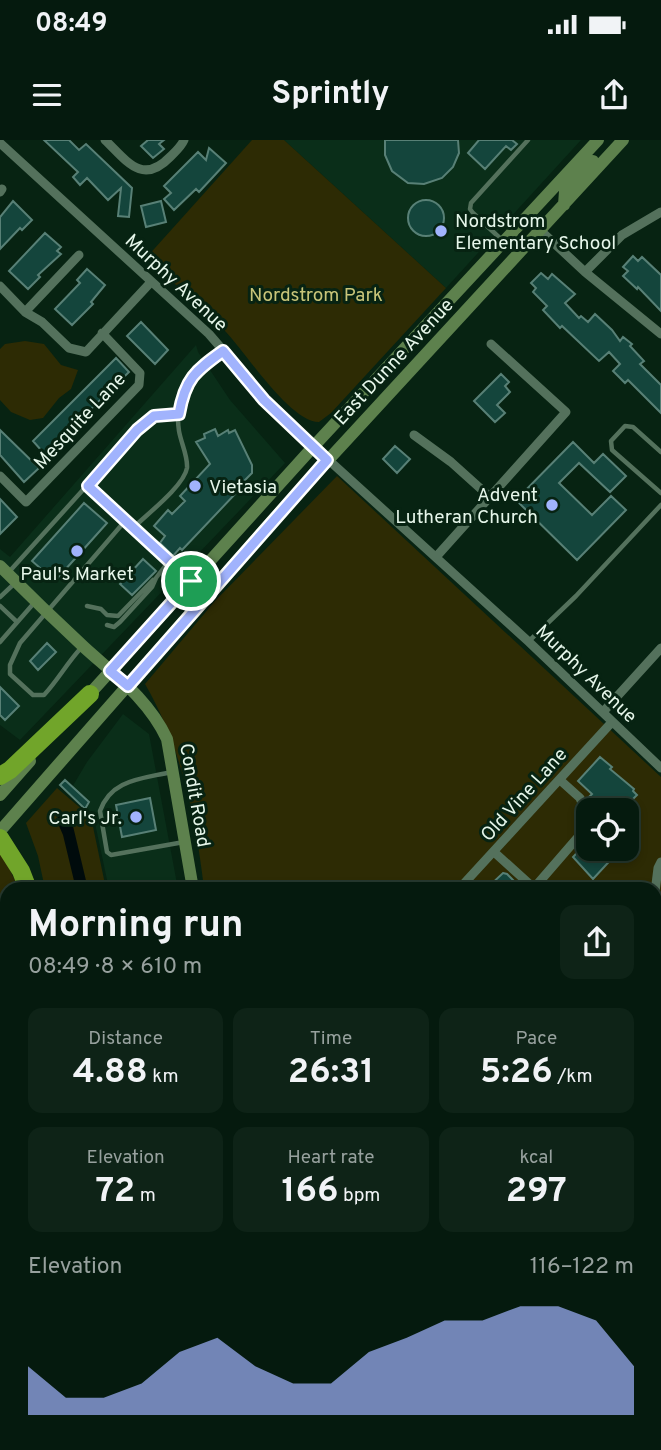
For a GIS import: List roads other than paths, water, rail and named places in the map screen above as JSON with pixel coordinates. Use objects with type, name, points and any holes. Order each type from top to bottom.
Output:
[{"type":"highway","points":[[0,776],[90,694]]},
{"type":"highway","points":[[0,838],[25,882]]},
{"type":"main road","name":"East Dunne Avenue","points":[[0,795],[313,447],[598,140]]},
{"type":"main road","points":[[564,205],[565,191],[612,140]]},
{"type":"main road","name":"East Dunne Avenue","points":[[0,831],[327,460],[624,140]]},
{"type":"main road","name":"Condit Road","points":[[8,574],[128,686],[157,717],[167,738],[192,882]]},
{"type":"street","points":[[105,140],[132,165],[145,171],[158,169],[184,140]]},
{"type":"street","name":"Murphy Avenue","points":[[0,143],[223,351],[264,400],[313,447],[529,642],[661,768]]},
{"type":"street","points":[[585,272],[622,235],[661,212]]},
{"type":"street","points":[[541,231],[585,272],[661,334]]},
{"type":"street","points":[[25,312],[79,256]]},
{"type":"street","points":[[0,286],[25,312],[42,322],[69,348],[86,352],[151,282]]},
{"type":"street","name":"Mesquite Lane","points":[[0,476],[26,502],[139,386],[140,373],[102,333]]},
{"type":"street","points":[[436,557],[566,412],[491,344]]},
{"type":"street","points":[[414,435],[451,462],[491,498]]},
{"type":"street","points":[[603,712],[661,648]]},
{"type":"street","name":"Old Vine Lane","points":[[466,882],[612,722]]},
{"type":"street","points":[[540,882],[579,836],[583,808],[580,798],[560,780]]},
{"type":"street","points":[[494,852],[526,882]]},
{"type":"street","points":[[659,882],[658,868],[661,862]]},
{"type":"lane","points":[[504,242],[473,214],[471,203],[528,140]]},
{"type":"lane","points":[[133,528],[177,486],[187,469],[179,431],[183,392],[202,366],[223,351]]},
{"type":"lane","points":[[0,597],[8,574],[137,430],[154,416],[179,414]]},
{"type":"lane","points":[[661,452],[633,427],[625,426],[611,441],[612,450],[661,493]]},
{"type":"lane","points":[[88,486],[191,581]]},
{"type":"lane","points":[[529,642],[661,505]]},
{"type":"lane","points":[[83,646],[44,695],[33,695],[10,674],[10,665],[20,643],[125,521]]},
{"type":"lane","points":[[87,606],[101,609],[107,615],[118,616],[169,561]]},
{"type":"lane","points":[[107,625],[114,627],[120,622],[152,587],[156,578]]},
{"type":"lane","points":[[0,642],[35,601]]},
{"type":"lane","points":[[0,606],[17,622]]},
{"type":"lane","points":[[172,772],[121,784],[111,792],[100,811],[107,852],[111,855],[184,842]]},
{"type":"place","name":"Nordstrom Elementary School","points":[[441,231]]},
{"type":"place","name":"Vietasia","points":[[195,486]]},
{"type":"place","name":"Advent Lutheran Church","points":[[552,505]]},
{"type":"place","name":"Paul's Market","points":[[77,551]]},
{"type":"place","name":"Carl's Jr.","points":[[136,817]]},
{"type":"park label","name":"Nordstrom Park","points":[[316,294]]}]
